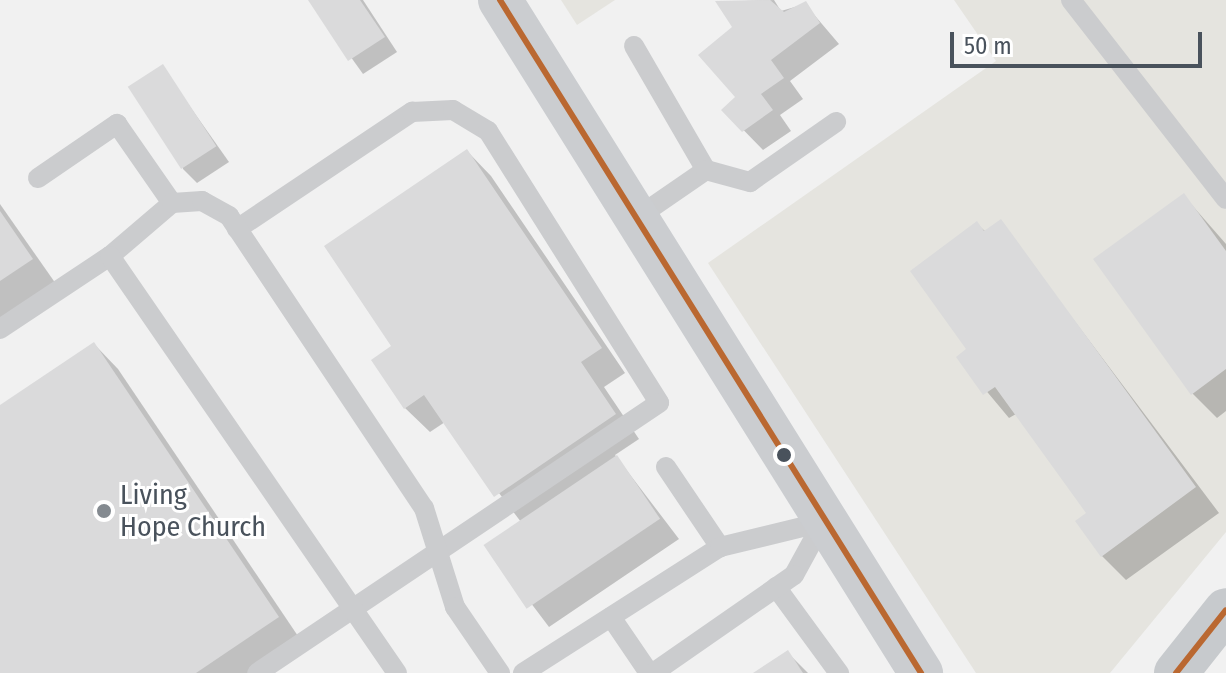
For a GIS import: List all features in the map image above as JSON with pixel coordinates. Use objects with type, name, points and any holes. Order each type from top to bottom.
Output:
[{"type":"main road","points":[[500,0],[823,522],[921,673]]},
{"type":"main road","points":[[1176,673],[1226,610]]},
{"type":"lane","points":[[1071,0],[1226,199]]},
{"type":"lane","points":[[634,46],[706,170],[750,182],[836,122]]},
{"type":"lane","points":[[237,229],[412,112],[453,110],[488,131],[659,403],[257,673]]},
{"type":"lane","points":[[38,178],[117,124],[172,203]]},
{"type":"lane","points":[[635,219],[706,170]]},
{"type":"lane","points":[[0,329],[110,256],[172,203],[217,207],[237,229],[424,508],[455,607],[500,673]]},
{"type":"lane","points":[[110,256],[397,673]]},
{"type":"lane","points":[[666,467],[720,547]]},
{"type":"lane","points":[[523,673],[720,547],[823,522]]},
{"type":"lane","points":[[611,617],[651,673],[794,575],[823,522]]},
{"type":"lane","points":[[776,587],[839,673]]},
{"type":"shaded area","points":[[561,0],[615,0],[577,25]]},
{"type":"shaded area","points":[[954,0],[1226,0],[1226,532],[1110,673],[976,673],[708,263],[996,61]]},
{"type":"building","points":[[308,0],[360,0],[385,37],[348,61]]},
{"type":"building","points":[[770,0],[784,12],[806,1],[820,23],[771,60],[784,78],[761,94],[773,110],[742,132],[721,110],[735,97],[698,55],[732,27],[715,1]]},
{"type":"building","points":[[163,64],[216,146],[181,169],[128,87]]},
{"type":"building","points":[[467,149],[602,348],[581,362],[616,414],[494,497],[424,395],[404,409],[371,360],[391,346],[324,246]]},
{"type":"building","points":[[1184,193],[1226,251],[1226,369],[1191,395],[1093,259]]},
{"type":"building","points":[[0,211],[33,259],[0,281]]},
{"type":"building","points":[[1001,219],[1196,487],[1101,557],[1075,521],[1086,513],[995,387],[983,395],[956,357],[966,349],[910,271],[977,221],[984,231]]},
{"type":"building","name":"Living Hope Church","points":[[94,342],[279,617],[196,673],[0,673],[0,405]]},
{"type":"building","points":[[617,455],[660,519],[527,609],[484,545]]},
{"type":"building","points":[[788,650],[803,673],[753,673]]},
{"type":"transit line","points":[[500,0],[921,673]]},
{"type":"transit line","points":[[1176,673],[1226,610]]},
{"type":"place","name":"Living Hope Church","points":[[104,511]]}]
